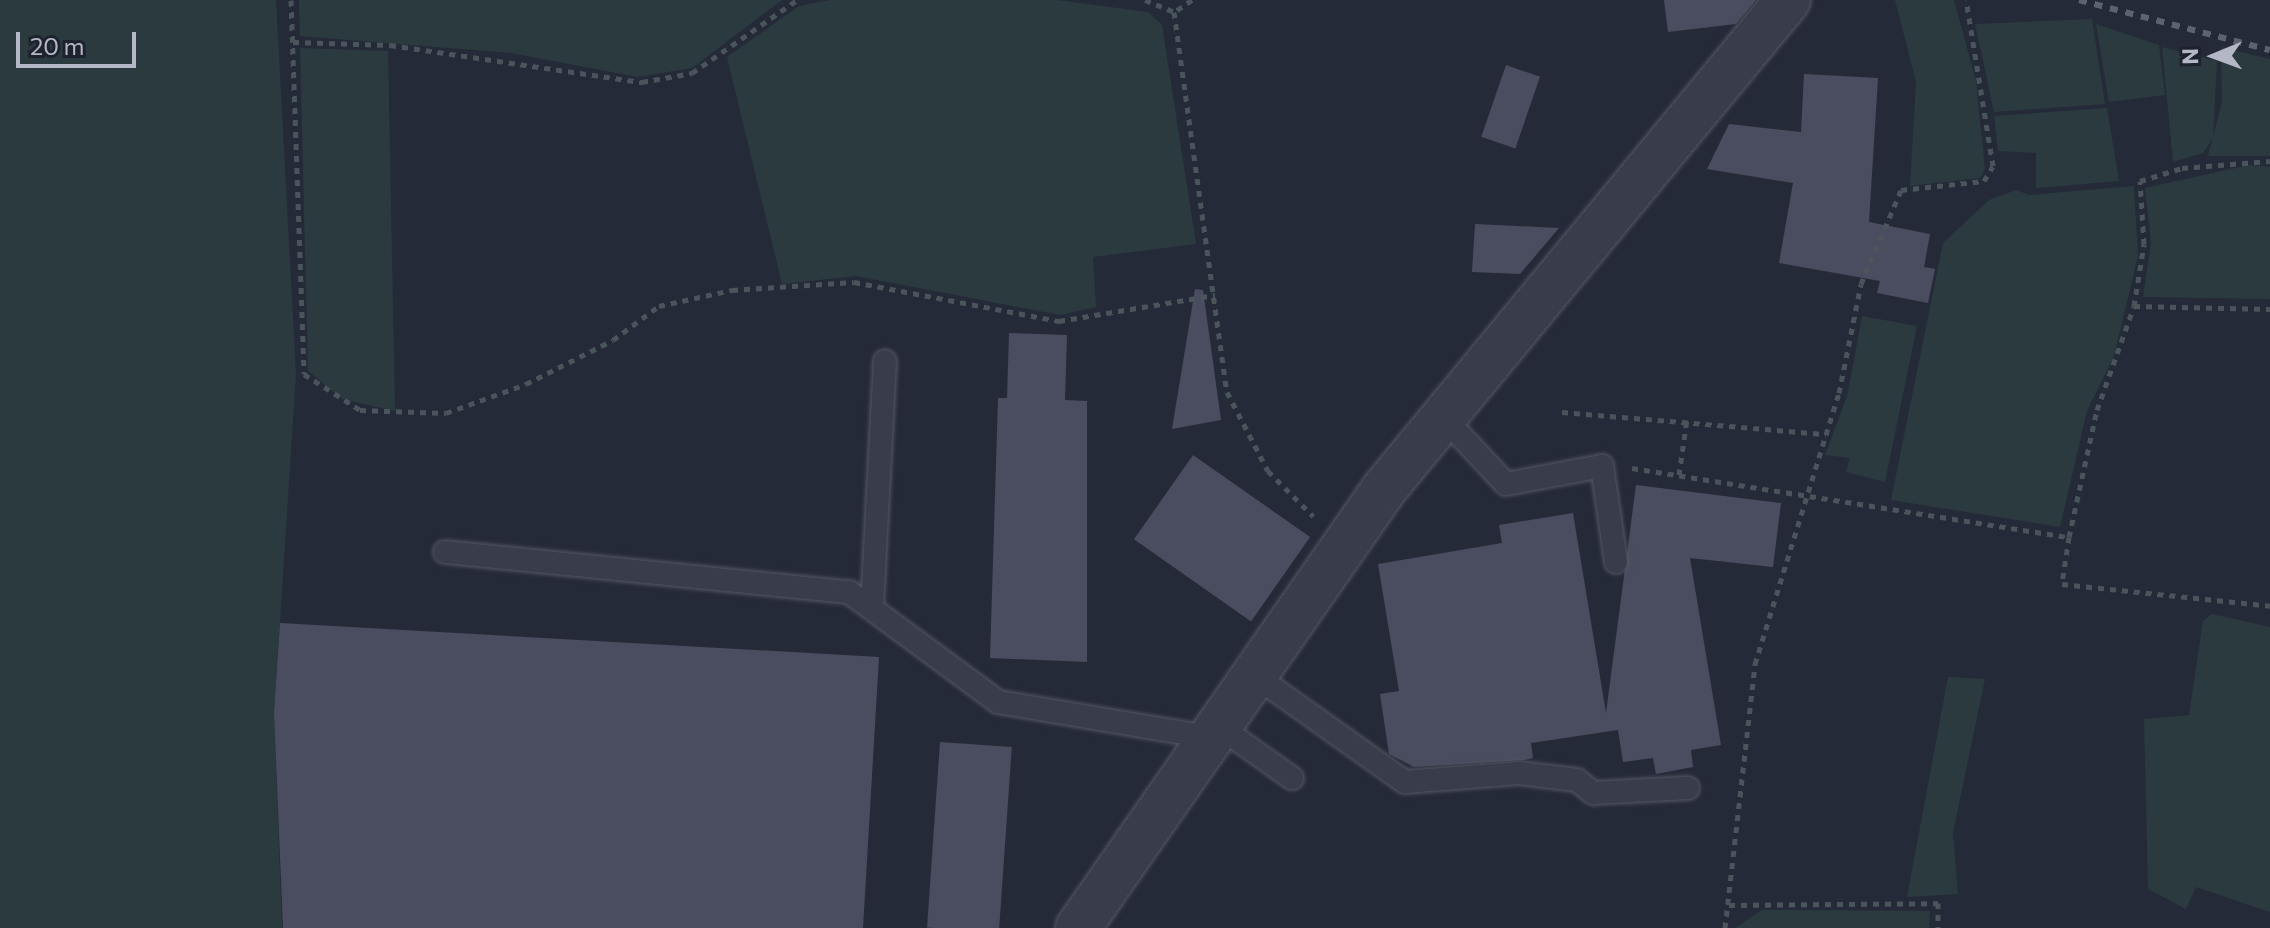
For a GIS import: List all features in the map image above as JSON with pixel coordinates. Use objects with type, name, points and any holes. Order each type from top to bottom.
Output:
[{"type":"street","points":[[1078,928],[1218,733],[1343,550],[1371,488],[1443,417],[1788,0]]},
{"type":"lane","points":[[872,608],[885,361]]},
{"type":"lane","points":[[1443,417],[1506,484],[1602,466],[1616,562]]},
{"type":"lane","points":[[445,552],[849,592],[998,702],[1218,733],[1292,778]]},
{"type":"lane","points":[[1257,677],[1405,782],[1519,773],[1577,780],[1593,793],[1688,788]]},
{"type":"path","points":[[291,0],[304,374],[360,410],[446,413],[526,384],[613,340],[659,306],[732,290],[854,282],[1059,321],[1215,295]]},
{"type":"path","points":[[293,42],[390,45],[642,82],[692,73],[797,0]]},
{"type":"path","points":[[1145,0],[1174,12]]},
{"type":"path","points":[[1174,12],[1184,2],[1192,0]]},
{"type":"path","points":[[1725,928],[1755,664],[1826,434],[1861,284],[1901,190],[1984,181],[1993,166],[1966,0]]},
{"type":"path","points":[[1174,12],[1215,295],[1236,416],[1268,471],[1343,550]]},
{"type":"path","points":[[2270,161],[2182,168],[2140,181],[2144,244],[2134,306],[2097,410],[2069,537],[2062,584],[2270,606]]},
{"type":"path","points":[[2134,306],[2270,309]]},
{"type":"path","points":[[1562,412],[1687,419],[1826,434]]},
{"type":"path","points":[[1679,475],[1687,419]]},
{"type":"path","points":[[1602,466],[1679,475],[2069,537]]},
{"type":"path","points":[[1729,905],[1938,903],[1938,928]]},
{"type":"shaded area","points":[[0,0],[276,0],[296,374],[274,713],[282,928],[0,928]]},
{"type":"shaded area","points":[[299,0],[782,0],[692,68],[638,77],[511,53],[300,36]]},
{"type":"shaded area","points":[[830,0],[1057,0],[1148,12],[1162,25],[1196,244],[1093,257],[1096,307],[1060,315],[856,276],[782,284],[727,57],[799,6]]},
{"type":"shaded area","points":[[1895,0],[1954,0],[1976,81],[1985,169],[1980,178],[1910,186],[1916,82]]},
{"type":"shaded area","points":[[2092,19],[2105,104],[1994,112],[1975,24]]},
{"type":"shaded area","points":[[2096,24],[2159,45],[2165,95],[2109,102]]},
{"type":"shaded area","points":[[2162,47],[2217,61],[2213,138],[2203,153],[2173,162]]},
{"type":"shaded area","points":[[2221,47],[2270,59],[2270,156],[2208,156],[2222,102]]},
{"type":"shaded area","points":[[300,48],[388,51],[395,411],[342,399],[308,371]]},
{"type":"shaded area","points":[[2107,108],[2119,181],[2036,188],[2036,153],[1998,151],[1994,116]]},
{"type":"shaded area","points":[[2249,165],[2270,167],[2270,299],[2143,297],[2151,243],[2145,188]]},
{"type":"shaded area","points":[[2134,186],[2138,256],[2114,356],[2087,411],[2060,527],[1891,500],[1943,243],[1989,200],[2016,190],[2029,195]]},
{"type":"shaded area","points":[[1862,316],[1917,326],[1885,482],[1846,472],[1850,458],[1825,455],[1847,396]]},
{"type":"shaded area","points":[[2212,614],[2270,627],[2270,912],[2196,887],[2186,909],[2148,889],[2144,719],[2189,715],[2203,621]]},
{"type":"shaded area","points":[[1948,677],[1985,679],[1953,833],[1958,894],[1907,897]]},
{"type":"shaded area","points":[[1762,910],[1930,911],[1929,928],[1735,928]]},
{"type":"building","points":[[1664,0],[1756,0],[1736,24],[1668,32]]},
{"type":"building","points":[[1506,65],[1540,77],[1515,149],[1481,137]]},
{"type":"building","points":[[1804,74],[1878,78],[1869,222],[1930,234],[1924,267],[1935,269],[1928,303],[1877,293],[1880,281],[1779,263],[1793,183],[1707,169],[1729,124],[1801,132]]},
{"type":"building","points":[[1475,224],[1559,228],[1520,274],[1472,272]]},
{"type":"building","points":[[1195,289],[1203,290],[1221,420],[1172,429]]},
{"type":"building","points":[[1009,333],[1067,335],[1065,400],[1087,401],[1087,662],[990,658],[998,398],[1007,398]]},
{"type":"building","points":[[1193,455],[1310,537],[1251,621],[1134,539]]},
{"type":"building","points":[[1636,485],[1781,503],[1773,567],[1690,558],[1721,745],[1691,750],[1693,767],[1656,774],[1653,758],[1623,762],[1618,730],[1531,743],[1533,758],[1524,760],[1414,767],[1389,754],[1380,694],[1399,691],[1378,564],[1502,543],[1499,525],[1573,513],[1606,713]]},
{"type":"building","points":[[280,623],[879,657],[863,928],[283,928],[274,713]]},
{"type":"building","points":[[940,742],[1012,747],[999,928],[927,928]]},
{"type":"railway","points":[[2079,0],[2270,50]]}]
